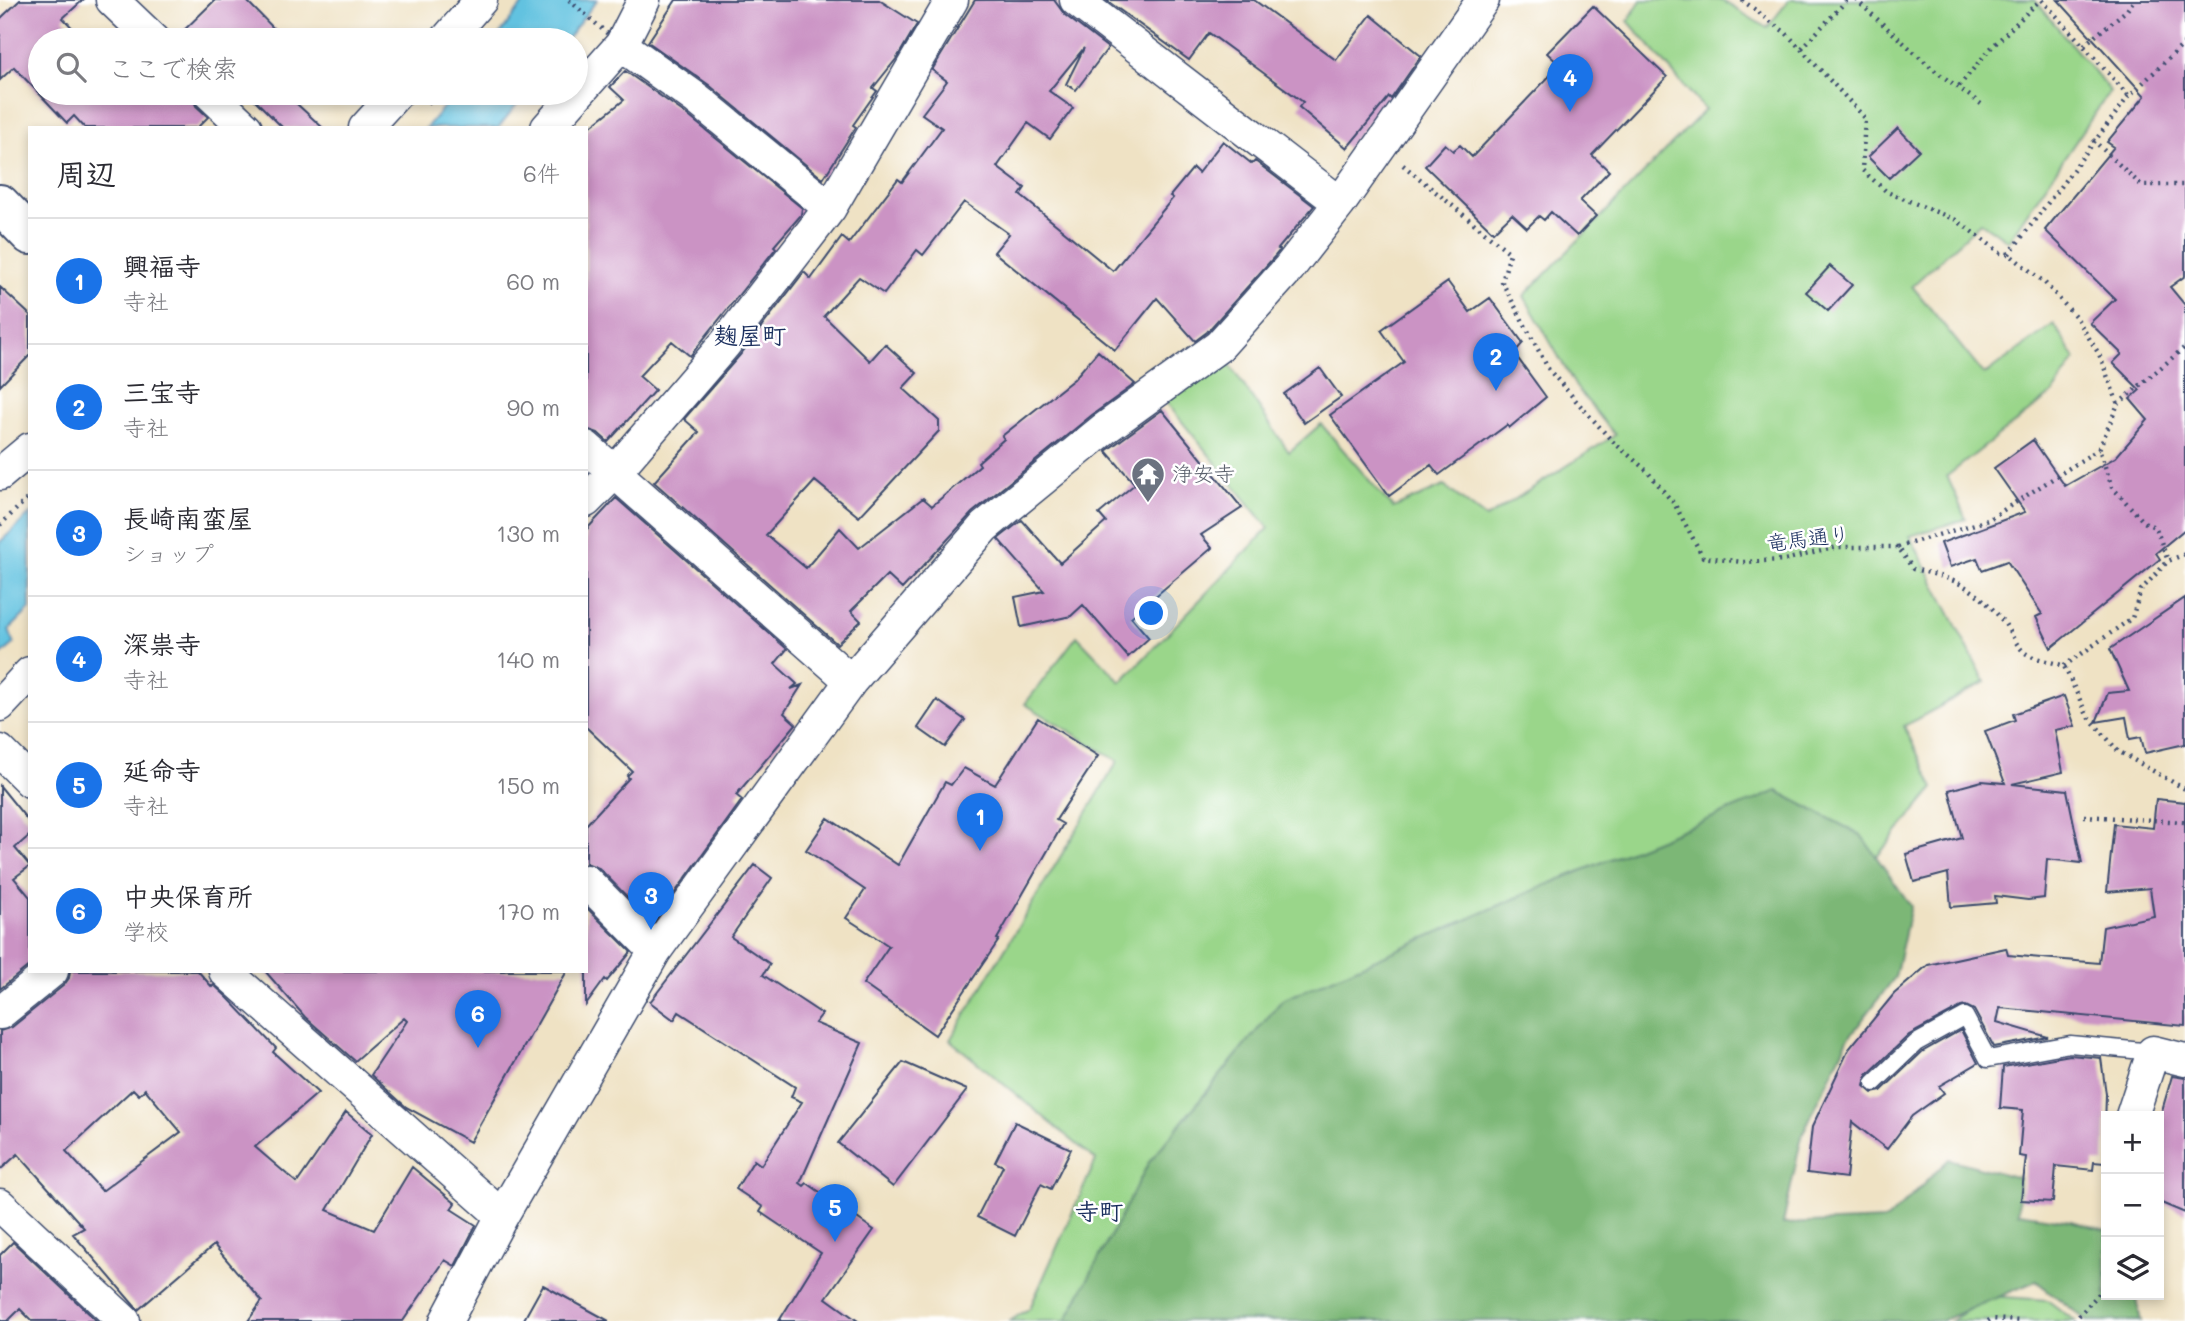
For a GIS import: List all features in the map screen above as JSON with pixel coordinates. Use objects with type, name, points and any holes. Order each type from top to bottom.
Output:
[{"type":"street","points":[[112,0],[141,28]]},
{"type":"street","points":[[456,28],[481,0]]},
{"type":"street","points":[[588,76],[644,0]]},
{"type":"street","points":[[588,499],[614,473],[726,344],[830,208],[952,0]]},
{"type":"street","points":[[1076,0],[1340,202]]},
{"type":"street","points":[[446,1321],[502,1216],[655,951],[851,681],[984,527],[1104,429],[1219,346],[1289,268],[1340,202],[1483,0]]},
{"type":"street","points":[[615,41],[697,99],[830,208]]},
{"type":"street","points":[[222,105],[244,126]]},
{"type":"street","points":[[367,126],[386,105]]},
{"type":"street","points":[[549,126],[565,105]]},
{"type":"street","points":[[0,204],[28,233]]},
{"type":"street","points":[[588,449],[851,681]]},
{"type":"street","points":[[0,474],[28,451]]},
{"type":"street","points":[[0,705],[28,675]]},
{"type":"street","points":[[0,751],[28,779]]},
{"type":"street","points":[[588,883],[655,951]]},
{"type":"street","points":[[0,1013],[50,973]]},
{"type":"street","points":[[227,973],[502,1216]]},
{"type":"street","points":[[2134,1111],[2153,1052],[2185,1060]]},
{"type":"street","points":[[0,1205],[124,1321]]},
{"type":"lane","points":[[1874,1083],[1916,1043],[1965,1016],[1988,1059],[2070,1044],[2153,1052]]},
{"type":"path","points":[[569,0],[615,41]]},
{"type":"path","points":[[1742,0],[1802,48],[1866,118],[1862,170],[1887,192],[1956,220],[2001,253],[2009,254],[2045,283],[2076,317],[2099,354],[2118,404]]},
{"type":"path","points":[[1802,48],[1847,0]]},
{"type":"path","points":[[1856,0],[1934,70],[1981,104]]},
{"type":"path","points":[[1959,86],[1989,50],[2041,0],[2129,96]]},
{"type":"path","points":[[2084,45],[2127,10],[2134,0]]},
{"type":"path","points":[[2009,254],[2129,96],[2185,43]]},
{"type":"path","points":[[2093,140],[2141,185],[2185,184]]},
{"type":"path","name":"竜馬通り","points":[[1381,146],[1510,253],[1502,282],[1549,370],[1611,440],[1646,470],[1675,505],[1703,557],[1743,562],[1784,560],[1838,547],[1898,547]]},
{"type":"path","points":[[2185,347],[2118,404],[2099,449],[1988,520],[1898,547],[1913,569],[1950,577],[1981,598],[2004,622],[2025,654],[2064,666],[2087,715],[2118,751],[2185,789]]},
{"type":"path","points":[[2099,449],[2112,487],[2144,522],[2156,528],[2168,561]]},
{"type":"path","points":[[0,525],[28,498]]},
{"type":"path","points":[[2064,666],[2132,618],[2141,590],[2168,561],[2185,554]]},
{"type":"path","points":[[2084,816],[2185,822]]},
{"type":"path","points":[[2074,1321],[2101,1291]]},
{"type":"path","points":[[1988,1321],[2021,1321]]},
{"type":"green space","points":[[1641,0],[1721,0],[1767,28],[1789,0],[2035,0],[2110,91],[2008,241],[1981,222],[1912,286],[1984,375],[2054,324],[2075,359],[2053,393],[1947,476],[1966,519],[1910,536],[1985,682],[1904,726],[1934,788],[1627,1157],[1325,1321],[1010,1321],[1030,1308],[1096,1160],[950,1040],[1118,761],[1025,704],[1077,636],[1121,682],[1269,528],[1165,401],[1223,355],[1289,452],[1321,424],[1393,508],[1444,486],[1486,518],[1615,435],[1576,387],[1524,296],[1705,110],[1628,21]]},
{"type":"green space","points":[[1777,791],[1861,835],[1911,906],[1895,977],[1848,1039],[1802,1135],[1783,1224],[1887,1220],[1949,1159],[2019,1178],[2018,1213],[2101,1229],[2101,1300],[2136,1300],[2141,1321],[2087,1321],[2036,1281],[1941,1321],[1066,1321],[1149,1162],[1282,1000],[1539,888]]},
{"type":"green space","points":[[1990,1296],[2047,1300],[2075,1321],[1951,1321]]},
{"type":"water","points":[[526,0],[597,0],[575,28],[504,28]]},
{"type":"water","points":[[445,105],[516,105],[500,126],[428,126]]},
{"type":"water","points":[[28,516],[28,611],[9,630],[14,644],[0,656],[0,542]]},
{"type":"building","points":[[20,0],[83,0],[63,18],[73,28],[28,28],[28,82],[14,67],[0,80],[0,19]]},
{"type":"building","points":[[215,0],[246,0],[273,28],[186,28]]},
{"type":"building","points":[[676,0],[879,0],[917,24],[897,58],[873,88],[877,91],[853,125],[856,127],[823,179],[709,85],[648,42]]},
{"type":"building","points":[[975,0],[1054,0],[1065,15],[1108,48],[1076,90],[1066,84],[1084,48],[1049,91],[1073,108],[1050,139],[1028,123],[997,167],[1025,188],[1020,195],[1113,271],[1173,198],[1170,196],[1193,168],[1198,173],[1223,141],[1252,164],[1255,161],[1314,206],[1275,256],[1207,332],[1195,341],[1157,298],[1115,350],[994,252],[1009,234],[964,202],[923,255],[917,250],[884,294],[859,277],[824,316],[870,361],[885,344],[917,373],[903,388],[939,421],[939,431],[859,517],[815,481],[766,535],[806,568],[840,528],[859,548],[923,498],[932,506],[980,465],[978,462],[1004,439],[1002,436],[1074,379],[1098,351],[1135,384],[1092,415],[972,513],[902,589],[887,575],[851,611],[861,621],[837,644],[654,482],[699,432],[684,419],[740,355],[804,272],[811,279],[842,237],[849,243],[898,179],[902,182],[942,128],[922,114],[947,81],[932,70]]},
{"type":"building","points":[[1106,0],[1254,0],[1336,60],[1371,15],[1421,56],[1391,99],[1389,97],[1347,148],[1299,107],[1303,102],[1209,33],[1189,60]]},
{"type":"building","points":[[2058,0],[2185,0],[2185,276],[2170,287],[2185,305],[2185,529],[2156,553],[2160,559],[2051,648],[2036,617],[2042,614],[2007,561],[1982,570],[1977,558],[1950,567],[1941,543],[2025,512],[1994,468],[2033,440],[2065,486],[2116,457],[2148,420],[2130,399],[2140,390],[2113,363],[2122,354],[2090,323],[2115,299],[2045,230],[2114,147],[2107,142],[2145,96]]},
{"type":"building","points":[[1593,6],[1667,77],[1592,155],[1609,171],[1580,201],[1596,216],[1577,236],[1551,212],[1544,220],[1539,216],[1527,228],[1512,214],[1493,232],[1425,166],[1445,144],[1453,151],[1460,145],[1472,157],[1560,65],[1547,53]]},
{"type":"building","points":[[625,71],[686,114],[802,208],[801,215],[690,356],[672,341],[639,376],[655,390],[608,442],[598,433],[588,430],[588,128],[624,100],[610,87]]},
{"type":"building","points":[[50,105],[196,105],[208,117],[199,126],[83,126],[74,116],[67,123]]},
{"type":"building","points":[[260,105],[298,105],[321,126],[281,126]]},
{"type":"building","points":[[1898,128],[1919,150],[1889,178],[1868,157]]},
{"type":"building","points":[[1830,266],[1852,285],[1828,311],[1806,292]]},
{"type":"building","points":[[1448,282],[1470,312],[1490,298],[1523,343],[1514,353],[1546,397],[1509,428],[1507,425],[1439,475],[1431,465],[1389,496],[1330,415],[1404,362],[1381,330]]},
{"type":"building","points":[[0,287],[28,313],[28,357],[0,386]]},
{"type":"building","points":[[1320,368],[1341,397],[1304,423],[1284,394]]},
{"type":"building","points":[[1162,410],[1242,508],[1201,535],[1212,548],[1131,617],[1149,638],[1128,657],[1083,605],[1071,616],[1021,627],[1015,597],[1044,591],[998,539],[1022,520],[1060,563],[1106,522],[1099,514],[1135,484],[1106,451]]},
{"type":"building","points":[[616,498],[787,649],[775,664],[797,684],[791,689],[802,685],[784,713],[796,724],[736,795],[742,800],[653,923],[599,868],[588,864],[588,823],[629,778],[627,776],[632,771],[588,729],[588,528]]},
{"type":"building","points":[[2185,598],[2185,744],[2145,753],[2141,737],[2130,739],[2126,717],[2096,722],[2108,693],[2129,691],[2110,649]]},
{"type":"building","points":[[2064,696],[2075,726],[2055,730],[2063,772],[2012,784],[2067,790],[2082,863],[2047,859],[2044,898],[2028,900],[1995,896],[1996,903],[1951,907],[1948,873],[1914,882],[1906,854],[1962,838],[1949,790],[1982,781],[2005,783],[1985,731],[2015,720],[2013,714]]},
{"type":"building","points":[[937,700],[965,720],[945,747],[918,728]]},
{"type":"building","points":[[1038,718],[1098,756],[1056,820],[1063,824],[997,939],[999,940],[935,1035],[863,984],[889,946],[846,918],[865,890],[806,850],[828,818],[898,865],[945,782],[951,785],[964,768],[995,785]]},
{"type":"building","points":[[0,786],[28,821],[28,837],[15,848],[28,864],[28,868],[14,878],[28,895],[28,967],[0,989]]},
{"type":"building","points":[[2156,799],[2185,802],[2185,1026],[2000,1008],[1997,1022],[2048,1037],[1994,1047],[1974,1010],[1961,1007],[1909,1035],[1867,1075],[1864,1086],[1872,1093],[1881,1091],[1922,1052],[1961,1030],[1978,1063],[1939,1086],[1944,1093],[1912,1116],[1887,1149],[1852,1122],[1846,1178],[1807,1173],[1812,1127],[1849,1049],[1894,994],[1928,965],[2006,948],[2008,955],[2099,963],[2103,927],[2154,916],[2150,888],[2107,892],[2114,824],[2153,828]]},
{"type":"building","points":[[755,865],[772,878],[731,937],[770,964],[763,975],[822,1014],[815,1023],[862,1043],[800,1183],[804,1186],[807,1183],[874,1230],[826,1298],[858,1321],[779,1321],[821,1253],[760,1212],[763,1207],[736,1189],[754,1160],[761,1165],[802,1102],[791,1097],[795,1087],[679,1012],[674,1020],[650,1002]]},
{"type":"building","points":[[588,909],[631,952],[607,981],[605,979],[586,1005]]},
{"type":"building","points":[[70,973],[200,973],[276,1048],[273,1052],[318,1093],[255,1147],[297,1183],[346,1112],[372,1134],[327,1210],[374,1230],[412,1167],[455,1203],[451,1209],[476,1225],[455,1266],[445,1260],[403,1321],[248,1321],[262,1301],[214,1245],[138,1310],[73,1234],[84,1228],[18,1154],[0,1170],[0,1031],[12,1027],[64,985]],"holes":[[[133,1089],[139,1095],[145,1089],[181,1132],[102,1191],[66,1151]]]},
{"type":"building","points":[[267,973],[566,973],[470,1142],[406,1107],[371,1075],[407,1021],[404,1018],[355,1061],[305,1017]]},
{"type":"building","points":[[2070,1055],[2101,1058],[2106,1094],[2106,1111],[2101,1111],[2101,1163],[2094,1162],[2093,1170],[2056,1166],[2053,1202],[2021,1200],[2026,1157],[2019,1156],[2023,1110],[2000,1108],[2003,1067]]},
{"type":"building","points":[[903,1062],[967,1090],[893,1187],[838,1143]]},
{"type":"building","points":[[2172,1076],[2185,1078],[2185,1213],[2164,1204],[2164,1111],[2162,1111]]},
{"type":"building","points":[[1015,1122],[1071,1149],[1051,1189],[1041,1184],[1015,1236],[977,1217],[1003,1166],[995,1162]]},
{"type":"building","points":[[13,1242],[97,1321],[32,1321],[20,1309],[8,1321],[0,1321],[0,1255]]},
{"type":"building","points":[[543,1285],[609,1321],[523,1321]]},
{"type":"place","name":"深祟寺","points":[[1570,112]]},
{"type":"place","name":"三宝寺","points":[[1496,391]]},
{"type":"place","name":"浄安寺","points":[[1148,504]]},
{"type":"place","name":"興福寺","points":[[980,851]]},
{"type":"place","name":"長崎南蛮屋","points":[[651,930]]},
{"type":"place","name":"中央保育所","points":[[478,1048]]},
{"type":"place","name":"延命寺","points":[[835,1242]]},
{"type":"district","name":"麹屋町","points":[[750,336]]},
{"type":"district","name":"寺町","points":[[1099,1212]]}]
